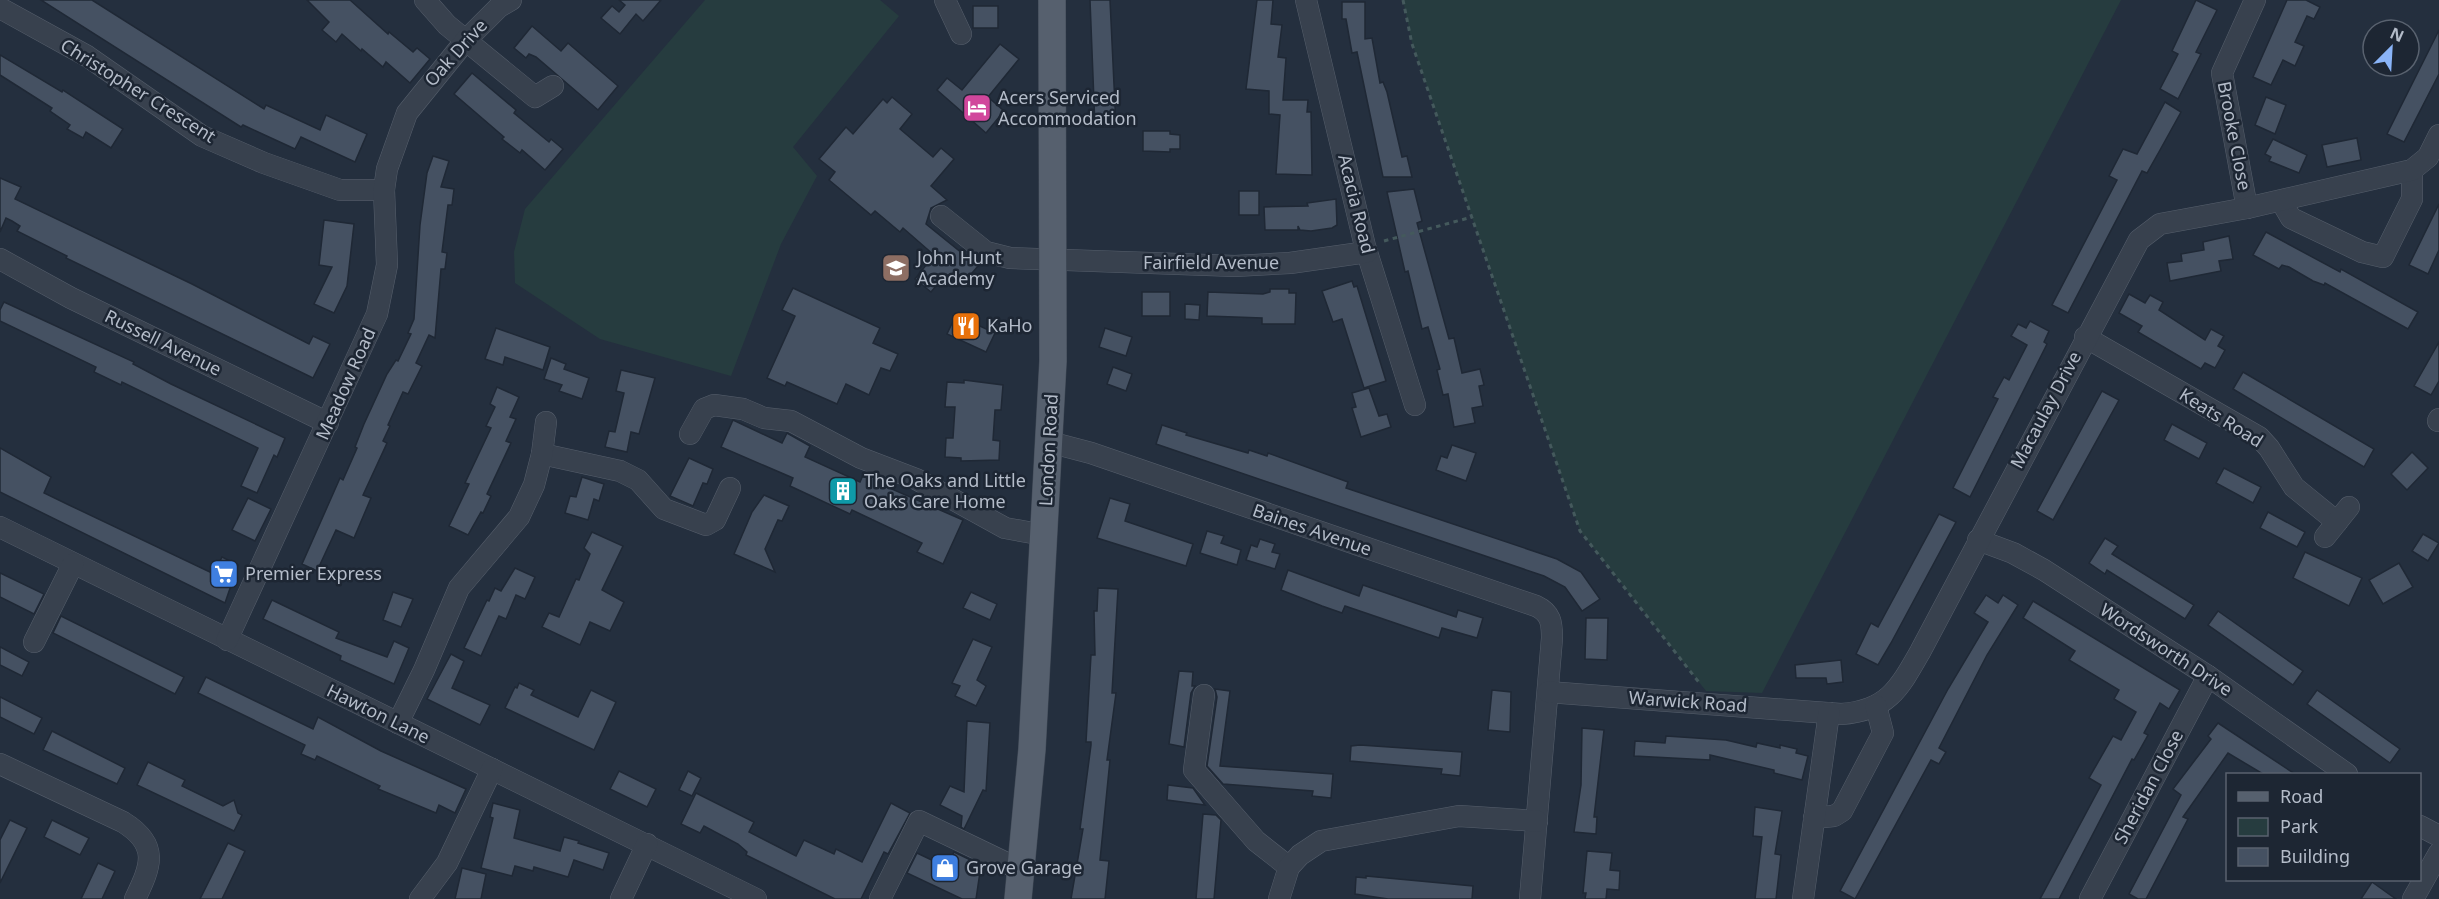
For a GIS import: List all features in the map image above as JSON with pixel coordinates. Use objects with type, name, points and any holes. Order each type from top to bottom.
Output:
[{"type":"main road","name":"London Road","points":[[1018,899],[1032,749],[1049,442],[1054,261],[1052,0]]},
{"type":"street","points":[[425,0],[447,25],[540,99]]},
{"type":"street","name":"Oak Drive","points":[[407,113],[466,40],[499,7],[511,0]]},
{"type":"street","points":[[945,0],[961,34]]},
{"type":"street","name":"Acacia Road","points":[[1306,0],[1366,249],[1415,405]]},
{"type":"street","name":"Brooke Close","points":[[2247,208],[2222,73],[2255,0]]},
{"type":"street","name":"Christopher Crescent","points":[[0,8],[87,56],[202,136],[264,163],[340,190],[384,190]]},
{"type":"street","name":"Meadow Road","points":[[227,640],[365,343],[384,290],[388,244],[384,190],[387,169],[407,113]]},
{"type":"street","points":[[2281,201],[2291,218],[2362,252],[2383,257],[2412,199],[2412,170],[2428,157],[2439,135]]},
{"type":"street","name":"Macaulay Drive","points":[[1829,713],[1851,713],[1876,706],[1891,697],[1903,683],[2085,337],[2139,240],[2149,230],[2172,221],[2281,201],[2412,170]]},
{"type":"street","name":"Fairfield Avenue","points":[[941,216],[986,252],[1010,258],[1252,266],[1366,249]]},
{"type":"street","name":"Russell Avenue","points":[[0,259],[71,298],[328,423]]},
{"type":"street","name":"Keats Road","points":[[2085,337],[2259,437],[2270,448],[2294,487],[2337,522]]},
{"type":"street","points":[[690,434],[704,409],[714,405],[742,409],[764,418],[791,421],[861,458],[916,479],[1005,528],[1044,535]]},
{"type":"street","points":[[398,723],[459,588],[519,517],[534,485],[542,454],[546,422]]},
{"type":"street","name":"Baines Avenue","points":[[1049,442],[1091,453],[1536,606],[1548,613],[1551,619],[1548,692]]},
{"type":"street","points":[[542,454],[621,471],[638,480],[664,509],[706,525],[715,520],[730,488]]},
{"type":"street","name":"Hawton Lane","points":[[0,527],[756,899]]},
{"type":"street","name":"Wordsworth Drive","points":[[1978,540],[2013,553],[2044,570],[2208,676],[2346,773]]},
{"type":"street","points":[[34,642],[73,564]]},
{"type":"street","name":"Sheridan Close","points":[[2090,899],[2208,676]]},
{"type":"street","points":[[1530,899],[1548,692]]},
{"type":"street","name":"Warwick Road","points":[[1548,692],[1829,713]]},
{"type":"street","points":[[1204,694],[1194,770],[1256,841],[1289,867]]},
{"type":"street","points":[[1814,818],[1834,816],[1842,811],[1883,733],[1876,706]]},
{"type":"street","points":[[1803,899],[1829,713]]},
{"type":"street","points":[[0,764],[123,822],[140,835],[145,842],[150,859],[135,899]]},
{"type":"street","points":[[420,899],[447,863],[492,769]]},
{"type":"street","points":[[1279,899],[1289,867],[1310,846],[1321,841],[1459,816],[1537,821]]},
{"type":"street","points":[[880,899],[919,821],[1021,870]]},
{"type":"street","points":[[2421,827],[2439,836]]},
{"type":"street","points":[[621,899],[647,844]]},
{"type":"street","points":[[2413,899],[2439,853]]},
{"type":"path","points":[[1404,0],[1412,44],[1580,531],[1706,691]]},
{"type":"path","points":[[1366,249],[1472,217]]},
{"type":"green space","points":[[705,0],[880,0],[899,16],[793,147],[817,176],[781,244],[731,376],[600,339],[515,283],[514,252],[525,209]]},
{"type":"green space","points":[[1403,0],[2121,0],[1762,693],[1706,691],[1580,531],[1412,43]]},
{"type":"building","points":[[41,0],[92,0],[264,109],[266,105],[320,130],[326,115],[367,134],[355,162],[301,137],[295,149],[243,125],[241,127]]},
{"type":"building","points":[[307,0],[350,0],[388,34],[389,32],[413,52],[417,48],[430,59],[410,83],[386,62],[383,67],[342,34],[336,42],[322,30],[329,22]]},
{"type":"building","points":[[619,0],[661,0],[643,21],[636,14],[620,34],[601,18],[612,6],[619,12],[625,5]]},
{"type":"building","points":[[1090,0],[1110,0],[1116,127],[1095,127]]},
{"type":"building","points":[[1257,0],[1273,0],[1271,24],[1282,25],[1278,57],[1286,58],[1283,100],[1308,100],[1307,112],[1311,112],[1312,175],[1276,174],[1280,115],[1269,114],[1269,91],[1246,89]]},
{"type":"building","points":[[2196,0],[2217,10],[2196,52],[2201,54],[2178,99],[2160,89],[2178,54],[2172,51]]},
{"type":"building","points":[[2287,0],[2306,0],[2320,7],[2314,19],[2307,16],[2295,42],[2304,46],[2295,66],[2283,60],[2271,85],[2253,77]]},
{"type":"building","points":[[1342,2],[1365,2],[1365,39],[1372,38],[1380,83],[1383,82],[1387,92],[1402,157],[1407,156],[1412,177],[1383,177],[1357,52],[1352,53],[1346,19],[1342,19]]},
{"type":"building","points":[[973,6],[998,6],[998,28],[973,28]]},
{"type":"building","points":[[532,26],[561,51],[568,43],[618,86],[598,110],[536,57],[529,54],[526,58],[514,48]]},
{"type":"building","points":[[2439,30],[2439,74],[2404,142],[2387,134],[2415,78],[2421,78],[2421,66]]},
{"type":"building","points":[[1000,44],[1019,59],[988,97],[1004,111],[986,133],[937,90],[947,78],[962,90]]},
{"type":"building","points":[[0,55],[62,92],[63,90],[123,129],[111,148],[86,132],[83,138],[67,129],[70,125],[50,111],[52,108],[0,75]]},
{"type":"building","points":[[472,73],[516,110],[514,113],[549,142],[551,139],[563,149],[545,170],[522,150],[520,153],[502,139],[504,137],[454,94]]},
{"type":"building","points":[[892,97],[912,114],[900,129],[933,157],[941,148],[954,159],[931,186],[947,200],[931,208],[926,224],[978,266],[961,286],[946,274],[931,292],[915,279],[934,255],[903,228],[900,232],[875,211],[871,215],[829,180],[835,172],[819,159],[846,127],[853,134],[883,99],[887,103]]},
{"type":"building","points":[[2266,97],[2286,105],[2275,134],[2255,125]]},
{"type":"building","points":[[2165,102],[2181,112],[2160,150],[2147,173],[2142,171],[2068,313],[2052,305],[2117,180],[2109,176],[2123,149],[2137,154]]},
{"type":"building","points":[[1143,131],[1170,131],[1170,134],[1180,135],[1180,149],[1170,149],[1170,152],[1143,151]]},
{"type":"building","points":[[2357,138],[2361,160],[2327,167],[2322,145]]},
{"type":"building","points":[[2273,139],[2307,155],[2299,173],[2269,161],[2271,157],[2265,154]]},
{"type":"building","points":[[433,156],[449,161],[441,187],[454,189],[452,205],[448,205],[442,252],[447,253],[445,269],[441,269],[435,338],[429,335],[416,363],[422,366],[408,394],[403,392],[388,425],[390,426],[383,441],[387,443],[363,495],[371,498],[354,538],[336,530],[317,571],[302,564],[340,478],[343,480],[357,448],[355,447],[364,424],[387,374],[396,360],[398,361],[411,334],[408,333],[414,319],[420,225],[427,173]]},
{"type":"building","points":[[0,178],[21,187],[15,199],[192,284],[309,344],[313,336],[330,344],[313,378],[66,258],[67,256],[17,231],[20,226],[6,218],[0,232]]},
{"type":"building","points":[[1414,189],[1422,221],[1417,223],[1449,339],[1454,338],[1462,373],[1480,369],[1484,385],[1479,386],[1483,406],[1472,408],[1475,423],[1454,427],[1448,394],[1443,395],[1437,370],[1440,369],[1428,327],[1422,329],[1408,271],[1405,272],[1387,192]]},
{"type":"building","points":[[1239,191],[1259,191],[1259,215],[1239,215]]},
{"type":"building","points":[[1336,199],[1337,225],[1332,228],[1311,231],[1300,230],[1298,226],[1298,230],[1265,230],[1264,207],[1308,206],[1307,203]]},
{"type":"building","points":[[2439,204],[2439,250],[2428,274],[2409,265]]},
{"type":"building","points":[[324,220],[354,224],[347,286],[334,313],[314,304],[332,267],[319,265]]},
{"type":"building","points":[[2266,232],[2340,272],[2341,269],[2418,312],[2408,329],[2325,283],[2324,285],[2313,281],[2289,267],[2282,265],[2279,269],[2253,255]]},
{"type":"building","points":[[2229,236],[2233,259],[2219,261],[2221,271],[2170,281],[2167,263],[2182,261],[2181,254],[2204,250],[2203,242]]},
{"type":"building","points":[[1352,281],[1354,287],[1357,286],[1386,381],[1364,388],[1342,319],[1333,322],[1322,291]]},
{"type":"building","points":[[793,288],[880,328],[873,343],[898,354],[890,371],[881,368],[869,395],[846,384],[837,404],[787,382],[785,386],[767,378],[795,316],[782,310]]},
{"type":"building","points":[[1270,289],[1289,289],[1289,293],[1296,293],[1295,324],[1262,324],[1262,318],[1207,316],[1208,292],[1263,294],[1270,292]]},
{"type":"building","points":[[1142,292],[1170,292],[1170,316],[1142,316]]},
{"type":"building","points":[[2129,294],[2145,303],[2150,295],[2163,302],[2159,310],[2205,340],[2211,329],[2224,336],[2218,346],[2225,350],[2215,368],[2205,363],[2201,369],[2138,332],[2142,326],[2119,313]]},
{"type":"building","points":[[4,302],[134,362],[133,364],[171,384],[285,438],[277,457],[274,455],[257,493],[241,486],[258,448],[122,382],[121,385],[94,372],[96,367],[0,321],[0,310]]},
{"type":"building","points":[[1185,304],[1200,305],[1199,320],[1185,319]]},
{"type":"building","name":"KaHo","points":[[956,315],[995,333],[986,352],[947,334]]},
{"type":"building","points":[[2030,321],[2049,331],[2044,342],[2047,344],[1970,497],[1953,488],[1998,399],[1993,397],[2004,377],[2009,380],[2027,345],[2011,336],[2018,324],[2026,328]]},
{"type":"building","points":[[496,328],[550,347],[543,370],[505,357],[503,365],[485,359]]},
{"type":"building","points":[[1105,328],[1132,337],[1126,356],[1099,347]]},
{"type":"building","points":[[2439,342],[2439,381],[2431,395],[2414,386]]},
{"type":"building","points":[[551,358],[566,364],[564,369],[589,378],[582,399],[559,391],[562,385],[544,379]]},
{"type":"building","points":[[1113,367],[1132,374],[1126,391],[1107,384]]},
{"type":"building","points":[[621,370],[655,378],[639,434],[631,432],[627,452],[605,447],[609,431],[615,432],[624,393],[616,391]]},
{"type":"building","points":[[2243,372],[2374,449],[2364,467],[2233,389]]},
{"type":"building","points":[[964,380],[1003,385],[1001,410],[995,410],[993,440],[1000,441],[999,460],[961,461],[961,458],[945,457],[946,438],[953,438],[955,407],[945,407],[947,382],[964,383]]},
{"type":"building","points":[[497,387],[519,397],[510,417],[516,419],[506,441],[511,443],[487,494],[491,496],[468,535],[449,526],[469,484],[465,483],[491,428],[486,426],[495,407],[490,404]]},
{"type":"building","points":[[1369,388],[1379,416],[1387,414],[1391,427],[1361,437],[1352,408],[1356,407],[1352,393]]},
{"type":"building","points":[[2102,391],[2119,400],[2053,520],[2037,511]]},
{"type":"building","name":"The Oaks and Little Oaks Care Home","points":[[733,420],[782,443],[787,433],[810,446],[805,457],[860,482],[864,473],[889,483],[887,487],[963,520],[943,564],[917,552],[922,543],[852,510],[850,514],[790,486],[793,478],[721,447]]},
{"type":"building","points":[[2172,424],[2207,443],[2199,459],[2164,440]]},
{"type":"building","points":[[1162,425],[1187,433],[1186,435],[1248,453],[1249,450],[1267,456],[1268,453],[1348,482],[1346,488],[1557,559],[1581,572],[1600,599],[1582,611],[1565,587],[1544,576],[1156,444]]},
{"type":"building","points":[[1452,445],[1476,453],[1466,481],[1436,470],[1441,456],[1447,458]]},
{"type":"building","points":[[0,448],[51,477],[44,493],[214,574],[222,557],[238,565],[225,603],[0,492]]},
{"type":"building","points":[[2412,452],[2428,468],[2407,490],[2391,474]]},
{"type":"building","points":[[689,458],[713,469],[707,484],[703,483],[693,506],[670,496]]},
{"type":"building","points":[[2224,468],[2261,487],[2253,503],[2216,483]]},
{"type":"building","points":[[582,477],[604,484],[599,501],[594,499],[588,520],[565,513],[570,496],[576,497]]},
{"type":"building","points":[[764,495],[789,506],[782,521],[778,520],[765,549],[775,572],[734,554],[752,512]]},
{"type":"building","points":[[248,498],[271,509],[255,541],[232,530]]},
{"type":"building","points":[[1110,498],[1130,504],[1125,521],[1193,544],[1186,566],[1097,538]]},
{"type":"building","points":[[2268,512],[2305,532],[2297,547],[2260,528]]},
{"type":"building","points":[[1939,514],[1956,522],[1878,665],[1856,654],[1871,623],[1878,627]]},
{"type":"building","points":[[1207,531],[1224,536],[1221,543],[1241,550],[1237,565],[1200,553]]},
{"type":"building","points":[[592,532],[623,546],[602,590],[624,602],[610,631],[590,622],[580,645],[542,627],[549,613],[559,617],[576,579],[579,580],[590,554],[584,548]]},
{"type":"building","points":[[2423,534],[2439,543],[2428,561],[2412,551]]},
{"type":"building","points":[[2105,538],[2118,546],[2112,554],[2194,605],[2185,619],[2107,570],[2105,574],[2089,563]]},
{"type":"building","points":[[1260,539],[1275,544],[1272,552],[1280,554],[1275,569],[1246,560],[1251,545],[1257,547]]},
{"type":"building","points":[[2305,552],[2362,578],[2349,606],[2293,578]]},
{"type":"building","points":[[2399,563],[2413,587],[2383,604],[2369,580]]},
{"type":"building","points":[[515,568],[535,577],[525,599],[516,595],[506,619],[499,616],[481,656],[464,648],[487,600],[489,601],[495,588],[501,591]]},
{"type":"building","points":[[1288,570],[1359,596],[1363,585],[1456,617],[1458,610],[1483,618],[1477,638],[1442,628],[1439,638],[1345,606],[1342,613],[1322,606],[1281,590]]},
{"type":"building","points":[[0,573],[44,594],[34,614],[0,597]]},
{"type":"building","points":[[1098,588],[1118,589],[1112,693],[1116,693],[1107,760],[1110,760],[1100,860],[1109,861],[1105,899],[1071,899],[1083,829],[1080,829],[1091,745],[1091,742],[1086,742],[1091,655],[1095,655],[1094,611],[1097,611]]},
{"type":"building","points":[[393,592],[413,599],[401,627],[383,620]]},
{"type":"building","points":[[971,592],[997,604],[990,620],[963,608]]},
{"type":"building","points":[[1986,595],[1998,603],[2003,595],[2018,605],[1987,655],[1939,748],[1946,752],[1939,764],[1931,760],[1855,899],[1840,891],[1948,689],[1988,622],[1974,613]]},
{"type":"building","points":[[272,600],[339,632],[336,638],[387,657],[394,641],[409,648],[394,684],[340,660],[341,656],[263,619]]},
{"type":"building","points":[[2033,601],[2180,690],[2169,709],[2160,703],[2144,733],[2148,735],[2134,760],[2132,759],[2059,899],[2040,899],[2101,785],[2089,778],[2113,736],[2121,740],[2136,712],[2114,699],[2119,690],[2069,660],[2075,651],[2023,618]]},
{"type":"building","points":[[2218,611],[2303,671],[2293,685],[2208,625]]},
{"type":"building","points":[[61,616],[184,677],[175,694],[53,633]]},
{"type":"building","points":[[1586,618],[1608,618],[1607,660],[1585,659]]},
{"type":"building","points":[[973,639],[992,647],[977,680],[986,686],[976,706],[955,696],[960,686],[952,683]]},
{"type":"building","points":[[0,647],[29,662],[22,676],[0,665]]},
{"type":"building","points":[[451,654],[464,661],[452,688],[490,705],[480,725],[427,699]]},
{"type":"building","points":[[1841,660],[1843,682],[1827,684],[1826,678],[1796,678],[1795,665]]},
{"type":"building","points":[[1179,671],[1193,672],[1192,686],[1195,686],[1191,693],[1184,747],[1169,744]]},
{"type":"building","points":[[206,677],[313,729],[318,717],[381,751],[466,789],[455,813],[439,805],[436,813],[378,789],[380,786],[317,756],[315,760],[301,754],[305,745],[198,693]]},
{"type":"building","points":[[519,683],[534,690],[531,695],[578,717],[591,690],[616,702],[594,750],[505,708]]},
{"type":"building","points":[[1215,689],[1230,691],[1220,766],[1333,774],[1331,798],[1312,796],[1313,791],[1223,784],[1207,766],[1217,697]]},
{"type":"building","points":[[1492,690],[1511,692],[1510,732],[1488,730]]},
{"type":"building","points":[[2317,690],[2400,749],[2390,763],[2307,704]]},
{"type":"building","points":[[0,697],[42,718],[34,734],[0,717]]},
{"type":"building","points":[[967,721],[990,723],[986,791],[983,790],[964,829],[961,827],[962,816],[940,805],[950,786],[964,792]]},
{"type":"building","points":[[2218,723],[2293,773],[2261,773],[2228,753],[2183,817],[2188,819],[2146,899],[2138,899],[2129,894],[2181,795],[2173,789],[2211,739],[2208,736]]},
{"type":"building","points":[[1582,728],[1604,730],[1594,817],[1597,817],[1596,834],[1574,832],[1581,785]]},
{"type":"building","points":[[52,731],[125,768],[117,784],[43,750]]},
{"type":"building","points":[[1666,736],[1726,740],[1756,747],[1757,743],[1780,748],[1780,745],[1797,749],[1796,753],[1808,756],[1802,780],[1774,773],[1774,770],[1710,755],[1710,760],[1634,756],[1635,741],[1665,743]]},
{"type":"building","points":[[1351,746],[1462,752],[1460,776],[1441,774],[1442,769],[1350,761]]},
{"type":"building","points":[[148,762],[185,780],[182,786],[223,806],[234,800],[238,813],[242,815],[234,831],[137,785]]},
{"type":"building","points":[[619,771],[656,789],[647,807],[610,789]]},
{"type":"building","points":[[688,771],[701,778],[692,796],[679,790]]},
{"type":"building","points":[[1168,785],[1193,788],[1205,805],[1167,800]]},
{"type":"building","points":[[696,793],[754,822],[749,832],[796,856],[804,840],[834,854],[836,849],[862,862],[891,803],[910,813],[888,854],[884,852],[861,899],[835,899],[746,855],[747,852],[738,844],[704,826],[700,833],[681,824]]},
{"type":"building","points":[[493,803],[520,810],[514,838],[560,851],[564,837],[579,841],[578,843],[609,853],[603,870],[574,860],[568,877],[534,867],[533,871],[515,866],[512,876],[481,868],[493,818],[490,817]]},
{"type":"building","points":[[1755,807],[1782,811],[1775,854],[1781,855],[1776,899],[1755,899],[1762,837],[1753,836]]},
{"type":"building","points":[[1203,814],[1216,815],[1221,820],[1214,899],[1196,899]]},
{"type":"building","points":[[10,820],[27,828],[0,883],[0,840]]},
{"type":"building","points":[[52,820],[89,838],[80,855],[44,837]]},
{"type":"building","points":[[228,843],[245,851],[222,899],[200,899]]},
{"type":"building","points":[[1587,851],[1612,853],[1610,870],[1620,871],[1619,890],[1607,889],[1606,899],[1585,899],[1586,893],[1583,893]]},
{"type":"building","name":"Grove Garage","points":[[954,852],[981,865],[976,899],[962,899],[907,873],[917,853],[940,864],[943,859],[949,862]]},
{"type":"building","points":[[98,863],[115,871],[102,899],[81,899]]},
{"type":"building","points":[[462,868],[486,874],[481,899],[455,899]]},
{"type":"building","points":[[1366,876],[1473,886],[1472,899],[1388,899],[1355,894],[1356,877],[1366,878]]},
{"type":"building","points":[[2372,882],[2396,899],[2361,899]]},
{"type":"place","name":"Acers Serviced Accommodation","points":[[977,108]]},
{"type":"place","name":"John Hunt Academy","points":[[896,268]]},
{"type":"place","name":"KaHo","points":[[966,326]]},
{"type":"place","name":"The Oaks and Little Oaks Care Home","points":[[843,491]]},
{"type":"place","name":"Premier Express","points":[[224,574]]},
{"type":"place","name":"Grove Garage","points":[[945,868]]}]
